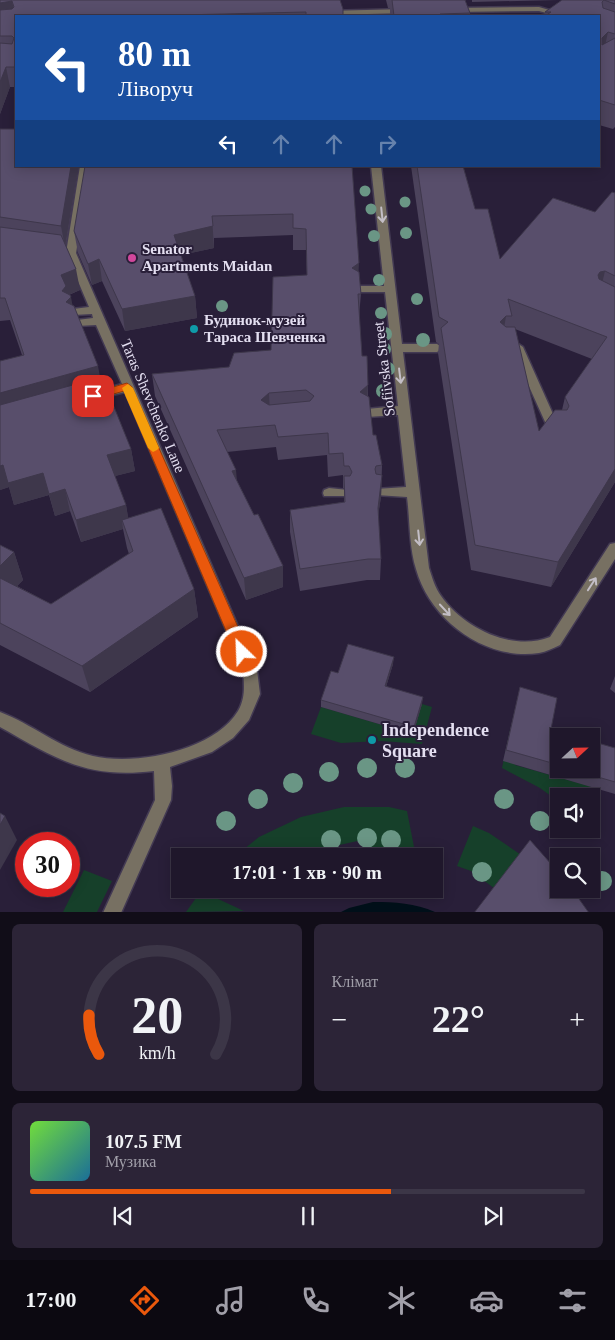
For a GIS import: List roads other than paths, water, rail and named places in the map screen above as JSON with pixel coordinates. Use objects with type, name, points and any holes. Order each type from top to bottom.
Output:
[{"type":"street","points":[[445,10],[474,13],[538,9],[562,15]]},
{"type":"street","points":[[317,14],[416,11]]},
{"type":"street","points":[[57,252],[71,253],[85,167]]},
{"type":"street","name":"Sofiivska Street","points":[[376,167],[422,568],[437,601],[449,616],[466,628],[496,643],[521,648],[540,648],[556,641],[615,548]]},
{"type":"street","name":"Taras Shevchenko Lane","points":[[0,719],[59,751],[82,761],[125,767],[161,763],[187,755],[212,743],[233,728],[244,716],[250,705],[253,693],[253,681],[242,652],[71,253]]},
{"type":"street","points":[[358,289],[390,288]]},
{"type":"street","points":[[72,312],[95,310]]},
{"type":"street","points":[[77,323],[99,321]]},
{"type":"street","points":[[503,347],[518,347],[555,432]]},
{"type":"street","points":[[397,348],[437,348]]},
{"type":"street","points":[[84,399],[127,387]]},
{"type":"street","points":[[368,413],[404,410]]},
{"type":"street","points":[[381,492],[414,492]]},
{"type":"street","points":[[329,493],[343,493]]},
{"type":"street","points":[[112,912],[163,800],[164,786],[161,763]]},
{"type":"water","points":[[373,902],[405,904],[435,912],[341,912]]},
{"type":"place","name":"Senator Apartments Maidan","points":[[132,258]]},
{"type":"place","name":"Будинок-музей Тараса Шевченка","points":[[194,329]]},
{"type":"place","name":"Independence Square","points":[[372,740]]}]
